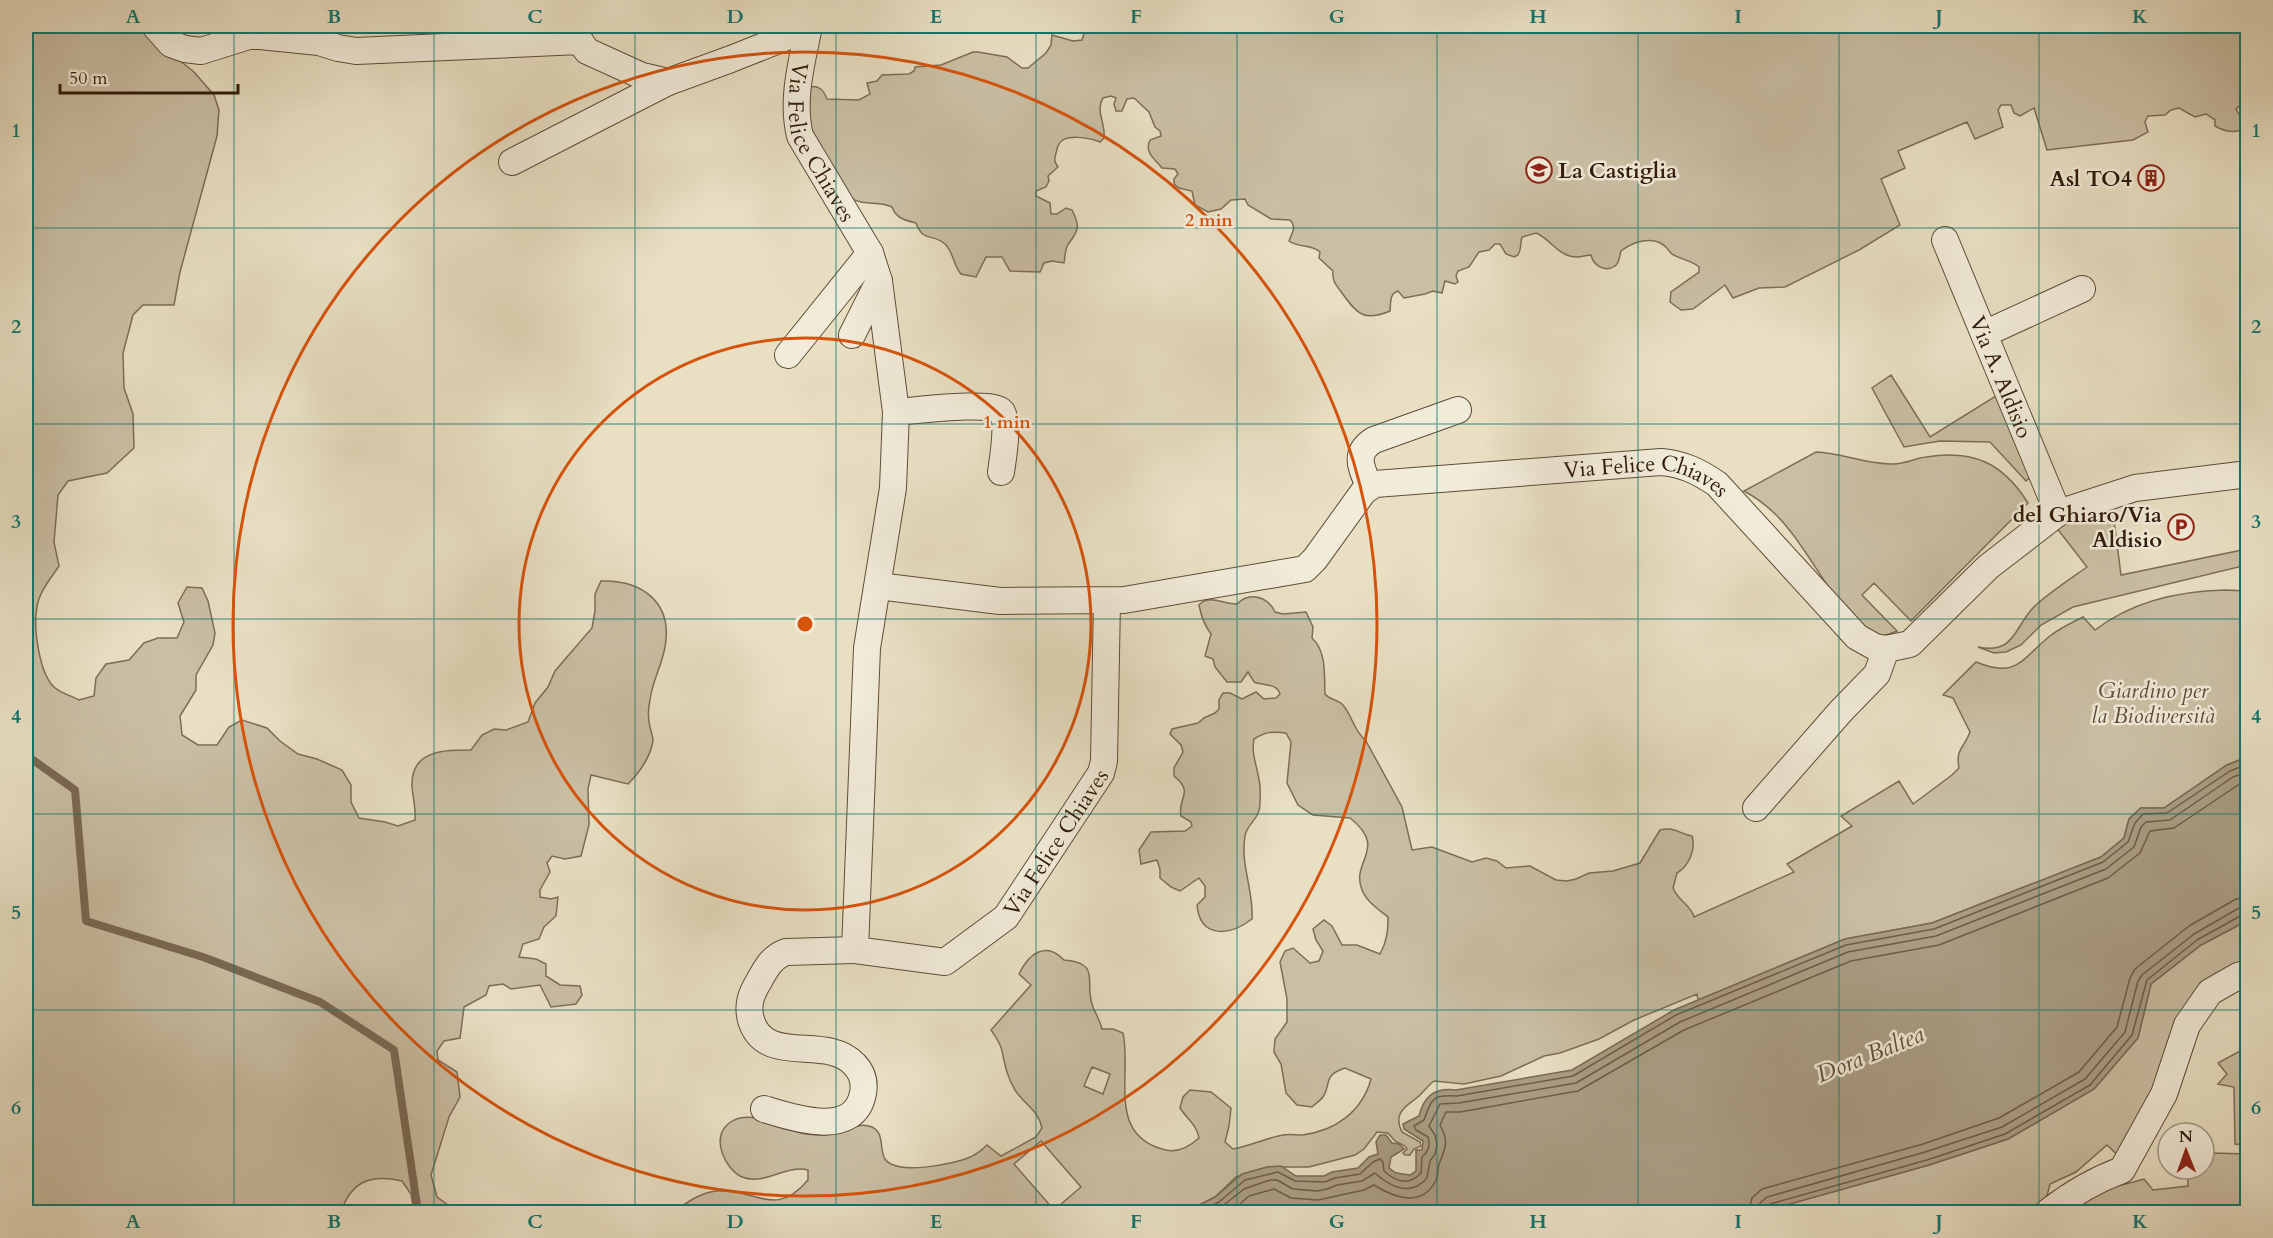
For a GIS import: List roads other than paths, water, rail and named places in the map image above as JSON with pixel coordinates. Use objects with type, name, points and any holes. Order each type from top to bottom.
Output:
[{"type":"street","points":[[155,26],[171,44],[185,50],[201,51],[249,36],[313,34],[356,51],[580,33],[587,51],[631,71],[668,82]]},
{"type":"street","points":[[512,162],[668,82],[809,27]]},
{"type":"street","name":"Via Felice Chiaves","points":[[809,27],[795,117],[800,136],[870,253],[879,280],[896,412],[893,488],[867,648],[855,950]]},
{"type":"street","name":"Via A. Aldisio","points":[[1945,240],[2058,513]]},
{"type":"street","name":"Via Felice Chiaves","points":[[788,355],[870,253]]},
{"type":"street","points":[[852,335],[879,280]]},
{"type":"street","points":[[1984,334],[2082,289]]},
{"type":"street","points":[[896,412],[973,406],[997,408],[1002,413],[1005,424],[1001,472]]},
{"type":"street","points":[[878,586],[1000,601],[1107,601],[1305,569],[1315,559],[1369,486],[1360,465],[1362,452],[1366,445],[1427,412],[1458,410]]},
{"type":"street","name":"Via Felice Chiaves","points":[[1369,486],[1601,465],[1661,462],[1688,466],[1717,484],[1857,637],[1875,647],[1886,649]]},
{"type":"street","points":[[1756,808],[1841,711],[1877,674],[1886,649],[1910,644],[1988,567],[2058,513],[2135,488],[2247,474]]},
{"type":"street","name":"Via Felice Chiaves","points":[[764,1109],[806,1121],[843,1119],[860,1104],[864,1082],[853,1062],[840,1054],[826,1050],[783,1047],[768,1043],[753,1025],[749,1012],[749,1000],[777,955],[786,952],[855,950],[945,962],[1006,917],[1101,773],[1104,761],[1107,601]]},
{"type":"street","points":[[2048,1212],[2063,1200],[2097,1180],[2122,1170],[2164,1094],[2187,1025],[2210,992],[2247,973]]},
{"type":"water","name":"Dora Baltea","points":[[2247,757],[2247,918],[2237,926],[2201,945],[2151,984],[2138,1038],[2094,1089],[2008,1139],[1929,1165],[1761,1212],[1186,1212],[1215,1197],[1242,1174],[1267,1167],[1281,1166],[1296,1176],[1324,1176],[1332,1172],[1358,1168],[1369,1157],[1378,1154],[1376,1142],[1380,1135],[1386,1135],[1392,1143],[1399,1144],[1404,1149],[1391,1157],[1389,1168],[1396,1173],[1410,1175],[1416,1171],[1416,1150],[1422,1150],[1423,1141],[1404,1129],[1403,1124],[1419,1116],[1427,1098],[1436,1092],[1572,1070],[1674,1010],[1845,939],[1932,923],[2101,857],[2124,838],[2129,819],[2141,808],[2164,808],[2227,765]]},
{"type":"waterway","points":[[26,755],[75,790],[86,921],[203,957],[320,1002],[394,1050],[418,1212]]},
{"type":"place","name":"La Castiglia","points":[[1539,170]]},
{"type":"place","name":"Asl TO4","points":[[2151,178]]},
{"type":"place","name":"del Ghiaro/Via Aldisio","points":[[2181,527]]},
{"type":"park label","name":"Giardino per la Biodiversità","points":[[2153,702]]}]
